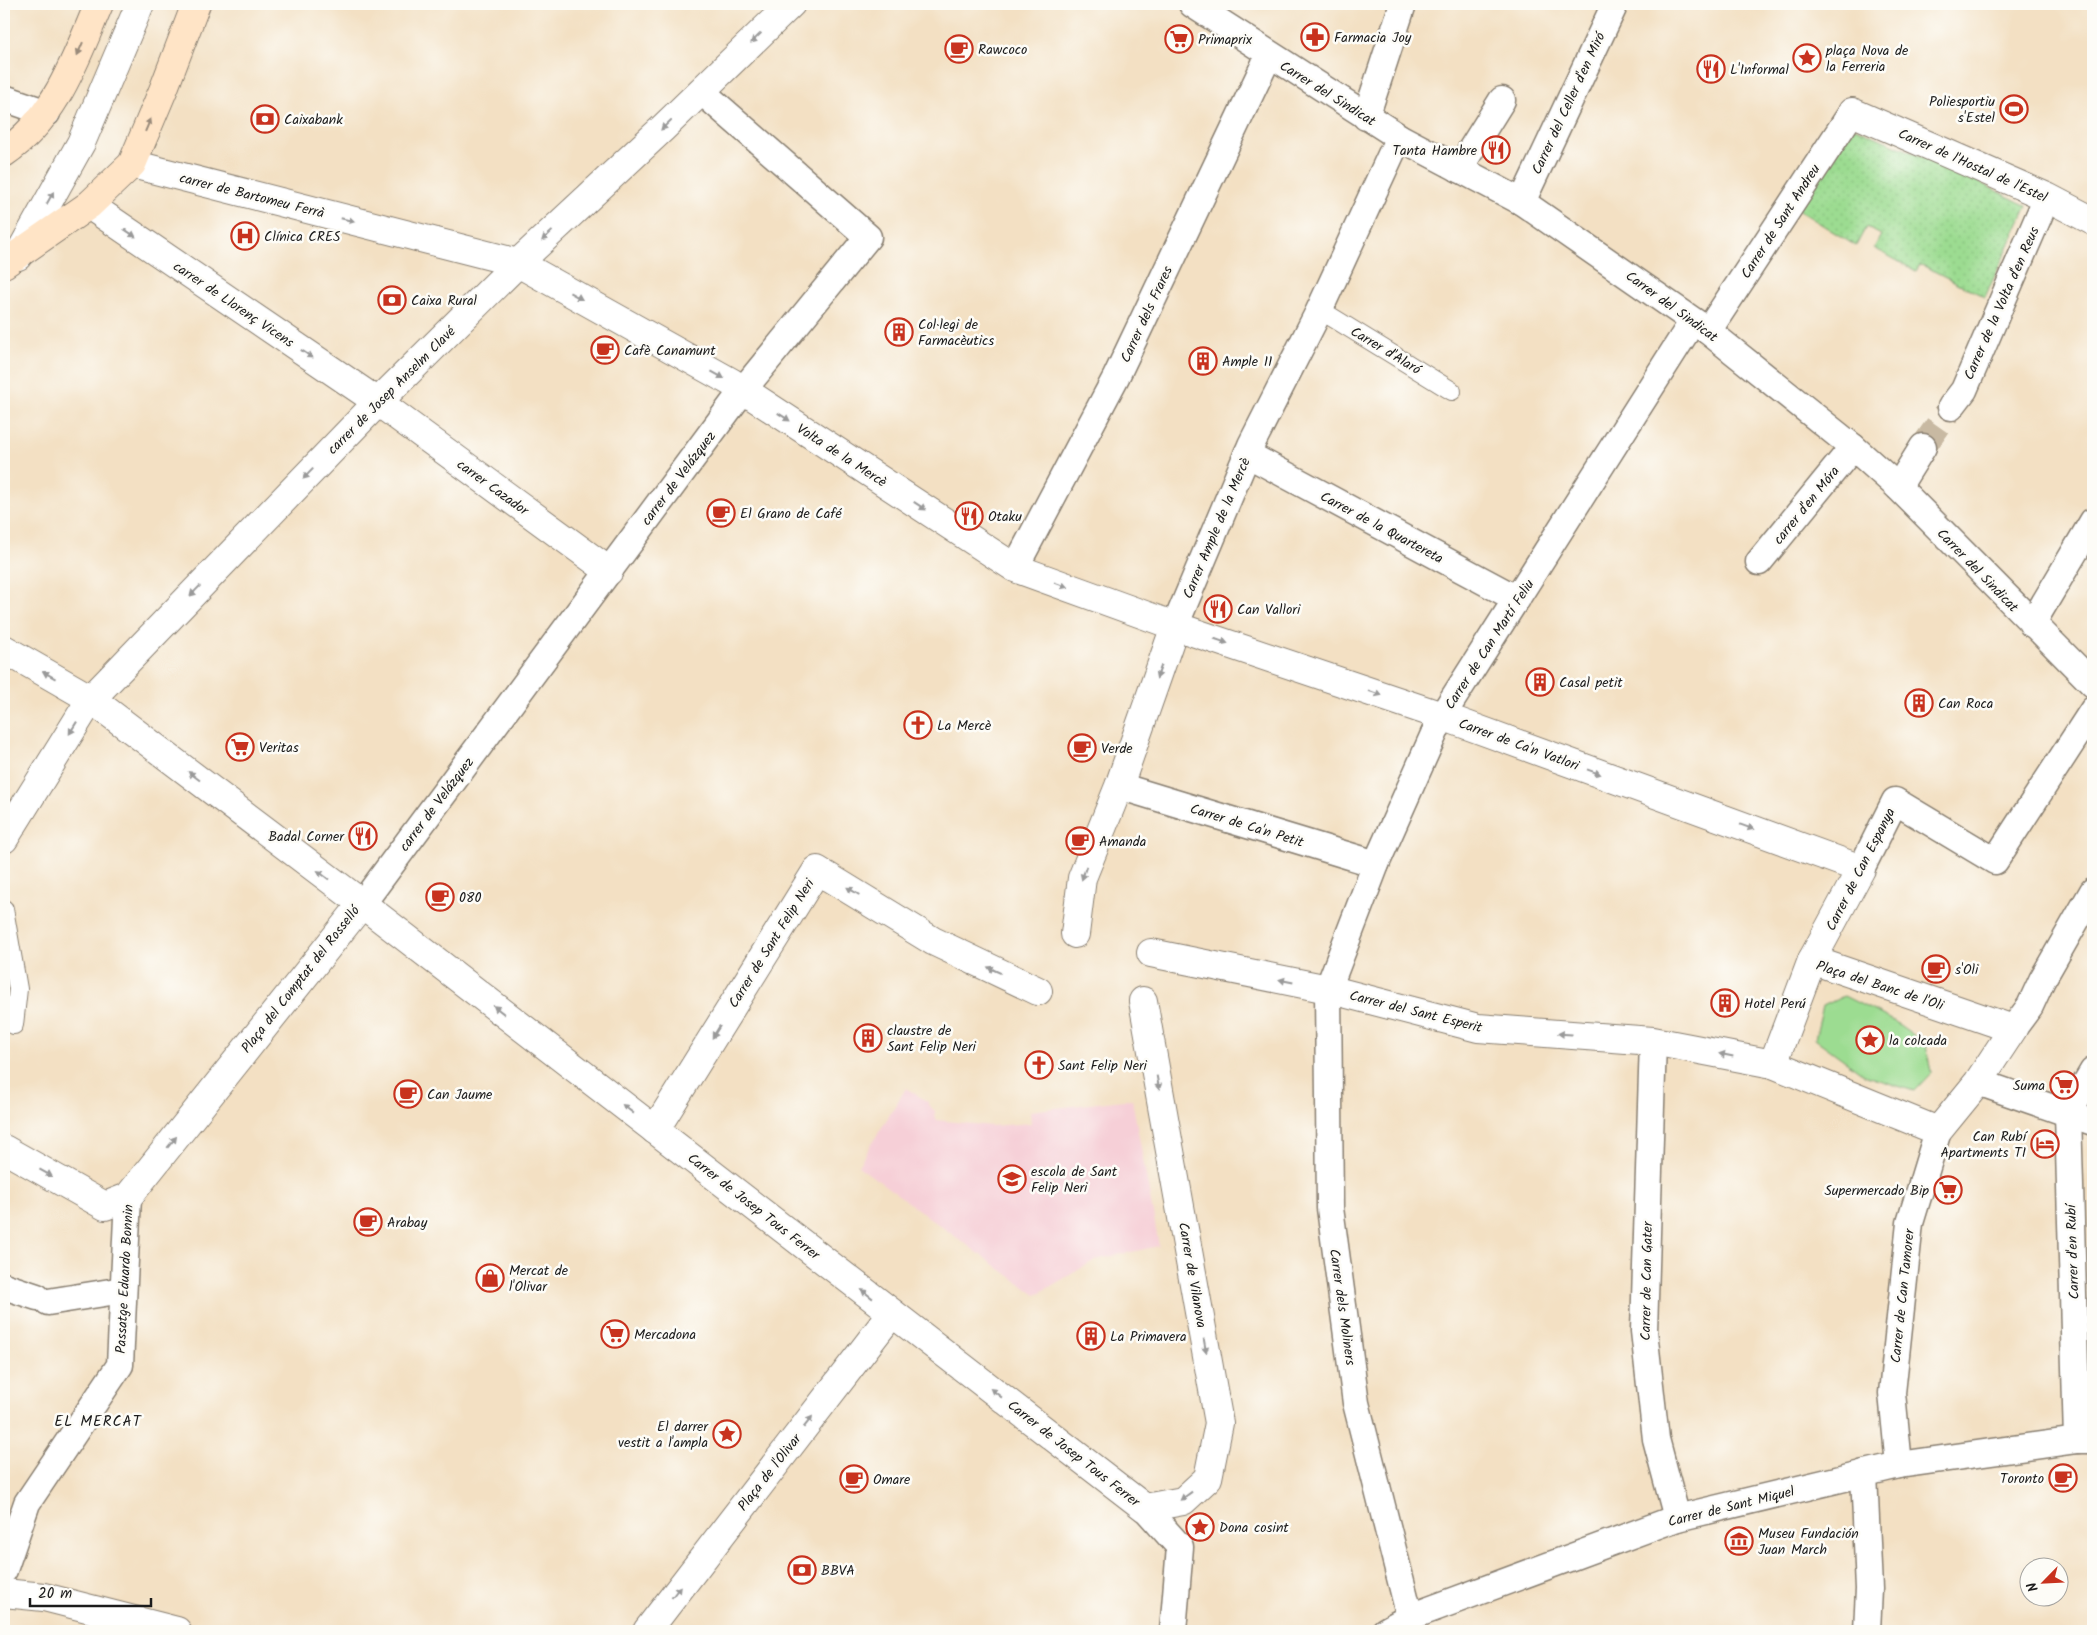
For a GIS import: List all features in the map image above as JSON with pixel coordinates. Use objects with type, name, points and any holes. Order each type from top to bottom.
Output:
[{"type":"main road","points":[[4,154],[20,142],[47,113],[67,80],[99,4]]},
{"type":"main road","points":[[11,260],[90,205],[132,164],[196,4]]},
{"type":"street","points":[[11,260],[81,143],[140,4]]},
{"type":"street","name":"carrer de Josep Anselm Clavé","points":[[91,699],[378,402],[518,263],[663,128],[791,4]]},
{"type":"street","name":"Carrer del Sindicat","points":[[1192,4],[1399,137],[1522,202],[1700,326],[1853,447],[1898,487],[2093,684]]},
{"type":"street","points":[[1366,117],[1403,4]]},
{"type":"street","name":"Carrer del Celler d'en Miró","points":[[1522,202],[1615,4]]},
{"type":"street","name":"Carrer dels Frares","points":[[1015,568],[1116,377],[1269,55]]},
{"type":"street","name":"carrer de Velázquez","points":[[362,904],[743,390],[868,237],[700,91]]},
{"type":"street","points":[[4,98],[47,113]]},
{"type":"street","points":[[1459,169],[1502,100]]},
{"type":"street","name":"Carrer de l'Hostal de l'Estel","points":[[1852,112],[2047,197],[2093,221]]},
{"type":"street","name":"Carrer de Sant Andreu","points":[[1700,326],[1852,112]]},
{"type":"street","name":"Carrer Ample de la Mercè","points":[[1075,934],[1082,878],[1119,786],[1175,626],[1247,454],[1318,313],[1399,137]]},
{"type":"street","name":"carrer de Bartomeu Ferrà","points":[[132,164],[518,263]]},
{"type":"street","name":"Carrer de la Volta d'en Reus","points":[[1951,406],[1964,390],[2047,197]]},
{"type":"street","name":"carrer de Llorenç Vicens","points":[[90,205],[378,402]]},
{"type":"street","name":"Volta de la Mercè","points":[[518,263],[743,390],[1015,568],[1175,626]]},
{"type":"street","name":"Carrer de Can Martí Feliu","points":[[1328,989],[1376,864],[1442,716],[1517,599],[1700,326]]},
{"type":"street","name":"carrer Cazador","points":[[378,402],[609,571]]},
{"type":"street","name":"carrer d'en Móra","points":[[1759,562],[1853,447]]},
{"type":"street","points":[[1898,487],[1923,447]]},
{"type":"street","name":"Carrer de la Quartereta","points":[[1247,454],[1517,599]]},
{"type":"street","points":[[2032,624],[2093,521]]},
{"type":"street","name":"Carrer de Ca'n Vatlori","points":[[1175,626],[1442,716],[1861,869]]},
{"type":"street","name":"Plaça del Comptat del Rosselló","points":[[4,649],[91,699],[362,904],[128,1196],[105,1206],[4,1149]]},
{"type":"street","points":[[4,839],[91,699]]},
{"type":"street","name":"Carrer de Can Espanya","points":[[1812,960],[1895,801],[1995,861],[2093,710]]},
{"type":"street","name":"Carrer de Ca'n Petit","points":[[1119,786],[1376,864]]},
{"type":"street","name":"Carrer de Sant Felip Neri","points":[[655,1130],[818,870],[933,941],[1038,991]]},
{"type":"street","points":[[1773,1064],[1938,1132],[1978,1082],[2030,1006],[2042,980],[2093,892]]},
{"type":"street","name":"Carrer de Josep Tous Ferrer","points":[[362,904],[1145,1508]]},
{"type":"street","name":"Carrer del Sant Esperit","points":[[1151,953],[1328,989],[1478,1028],[1653,1041],[1773,1064]]},
{"type":"street","name":"Plaça del Banc de l'Oli","points":[[1773,1064],[1812,960],[2013,1029]]},
{"type":"street","name":"Carrer dels Moliners","points":[[1328,989],[1330,1208],[1356,1403],[1410,1618]]},
{"type":"street","name":"Carrer de Vilanova","points":[[1143,1001],[1219,1423],[1208,1478],[1183,1501],[1145,1508]]},
{"type":"street","name":"Carrer de Can Gater","points":[[1653,1041],[1644,1331],[1656,1439],[1677,1518]]},
{"type":"street","points":[[2068,1113],[2093,1071]]},
{"type":"street","points":[[1978,1082],[2093,1122]]},
{"type":"street","name":"Carrer d'en Rubí","points":[[2068,1113],[2085,1440]]},
{"type":"street","name":"Carrer de Can Tamorer","points":[[1898,1465],[1892,1394],[1910,1223],[1938,1132]]},
{"type":"street","name":"Passatge Eduardo Bonnin","points":[[4,1570],[27,1503],[120,1365],[128,1196]]},
{"type":"street","points":[[4,1286],[43,1300],[123,1290]]},
{"type":"street","name":"Plaça de l'Olivar","points":[[647,1631],[892,1313]]},
{"type":"street","name":"Carrer de Sant Miquel","points":[[1385,1631],[1410,1618],[1677,1518],[1898,1465],[2085,1440]]},
{"type":"street","points":[[1864,1473],[1869,1589],[1867,1631]]},
{"type":"street","points":[[1145,1508],[1180,1547],[1173,1631]]},
{"type":"street","points":[[4,1593],[44,1597],[177,1631]]},
{"type":"lane","name":"Carrer d'Alaró","points":[[1318,313],[1330,316],[1452,391]]},
{"type":"lane","points":[[4,909],[18,988],[14,1025],[4,1019]]},
{"type":"shaded area","name":"escola de Sant Felip Neri","points":[[906,1088],[928,1102],[928,1105],[935,1111],[936,1120],[991,1126],[1031,1123],[1030,1111],[1132,1099],[1159,1246],[1095,1260],[1036,1295],[858,1166]]},
{"type":"green space","points":[[1853,127],[1962,174],[2027,206],[1985,297],[1924,266],[1920,265],[1916,271],[1874,248],[1881,235],[1866,227],[1856,246],[1797,209]]},
{"type":"green space","points":[[1844,996],[1894,1021],[1926,1044],[1931,1073],[1914,1091],[1866,1076],[1815,1039],[1823,1006]]},
{"type":"tunnel","points":[[1923,447],[1951,407]]},
{"type":"place","name":"Farmacia Joy","points":[[1315,37]]},
{"type":"place","name":"Primaprix","points":[[1179,39]]},
{"type":"place","name":"Rawcoco","points":[[959,49]]},
{"type":"place","name":"plaça Nova de la Ferreria","points":[[1807,58]]},
{"type":"place","name":"L'Informal","points":[[1711,69]]},
{"type":"place","name":"Poliesportiu s'Estel","points":[[2014,109]]},
{"type":"place","name":"Caixabank","points":[[265,119]]},
{"type":"place","name":"Tanta Hambre","points":[[1496,150]]},
{"type":"place","name":"Clínica CRES","points":[[245,236]]},
{"type":"place","name":"Caixa Rural","points":[[392,300]]},
{"type":"place","name":"Col·legi de Farmacèutics","points":[[899,332]]},
{"type":"place","name":"Cafè Canamunt","points":[[605,350]]},
{"type":"place","name":"Ample 11","points":[[1203,361]]},
{"type":"place","name":"El Grano de Café","points":[[721,513]]},
{"type":"place","name":"Otaku","points":[[969,516]]},
{"type":"place","name":"Can Vallori","points":[[1218,609]]},
{"type":"place","name":"Casal petit","points":[[1540,682]]},
{"type":"place","name":"Can Roca","points":[[1919,703]]},
{"type":"place","name":"La Mercè","points":[[918,725]]},
{"type":"place","name":"Veritas","points":[[240,747]]},
{"type":"place","name":"Verde","points":[[1082,748]]},
{"type":"place","name":"Badal Corner","points":[[363,836]]},
{"type":"place","name":"Amanda","points":[[1080,841]]},
{"type":"place","name":"080","points":[[440,897]]},
{"type":"place","name":"s'Oli","points":[[1936,969]]},
{"type":"place","name":"Hotel Perú","points":[[1725,1003]]},
{"type":"place","name":"claustre de Sant Felip Neri","points":[[868,1038]]},
{"type":"place","name":"la colcada","points":[[1870,1040]]},
{"type":"place","name":"Sant Felip Neri","points":[[1039,1065]]},
{"type":"place","name":"Suma","points":[[2064,1085]]},
{"type":"place","name":"Can Jaume","points":[[408,1094]]},
{"type":"place","name":"Can Rubí Apartments TI","points":[[2045,1144]]},
{"type":"place","name":"escola de Sant Felip Neri","points":[[1012,1179]]},
{"type":"place","name":"Supermercado Bip","points":[[1948,1190]]},
{"type":"place","name":"Arabay","points":[[368,1222]]},
{"type":"place","name":"Mercat de l'Olivar","points":[[490,1278]]},
{"type":"place","name":"Mercadona","points":[[615,1334]]},
{"type":"place","name":"La Primavera","points":[[1091,1336]]},
{"type":"place","name":"El darrer vestit a l'ampla","points":[[727,1434]]},
{"type":"place","name":"Toronto","points":[[2063,1478]]},
{"type":"place","name":"Omare","points":[[854,1479]]},
{"type":"place","name":"Dona cosint","points":[[1200,1527]]},
{"type":"place","name":"Museu Fundación Juan March","points":[[1739,1541]]},
{"type":"place","name":"BBVA","points":[[802,1570]]},
{"type":"district","name":"EL MERCAT","points":[[98,1421]]}]
